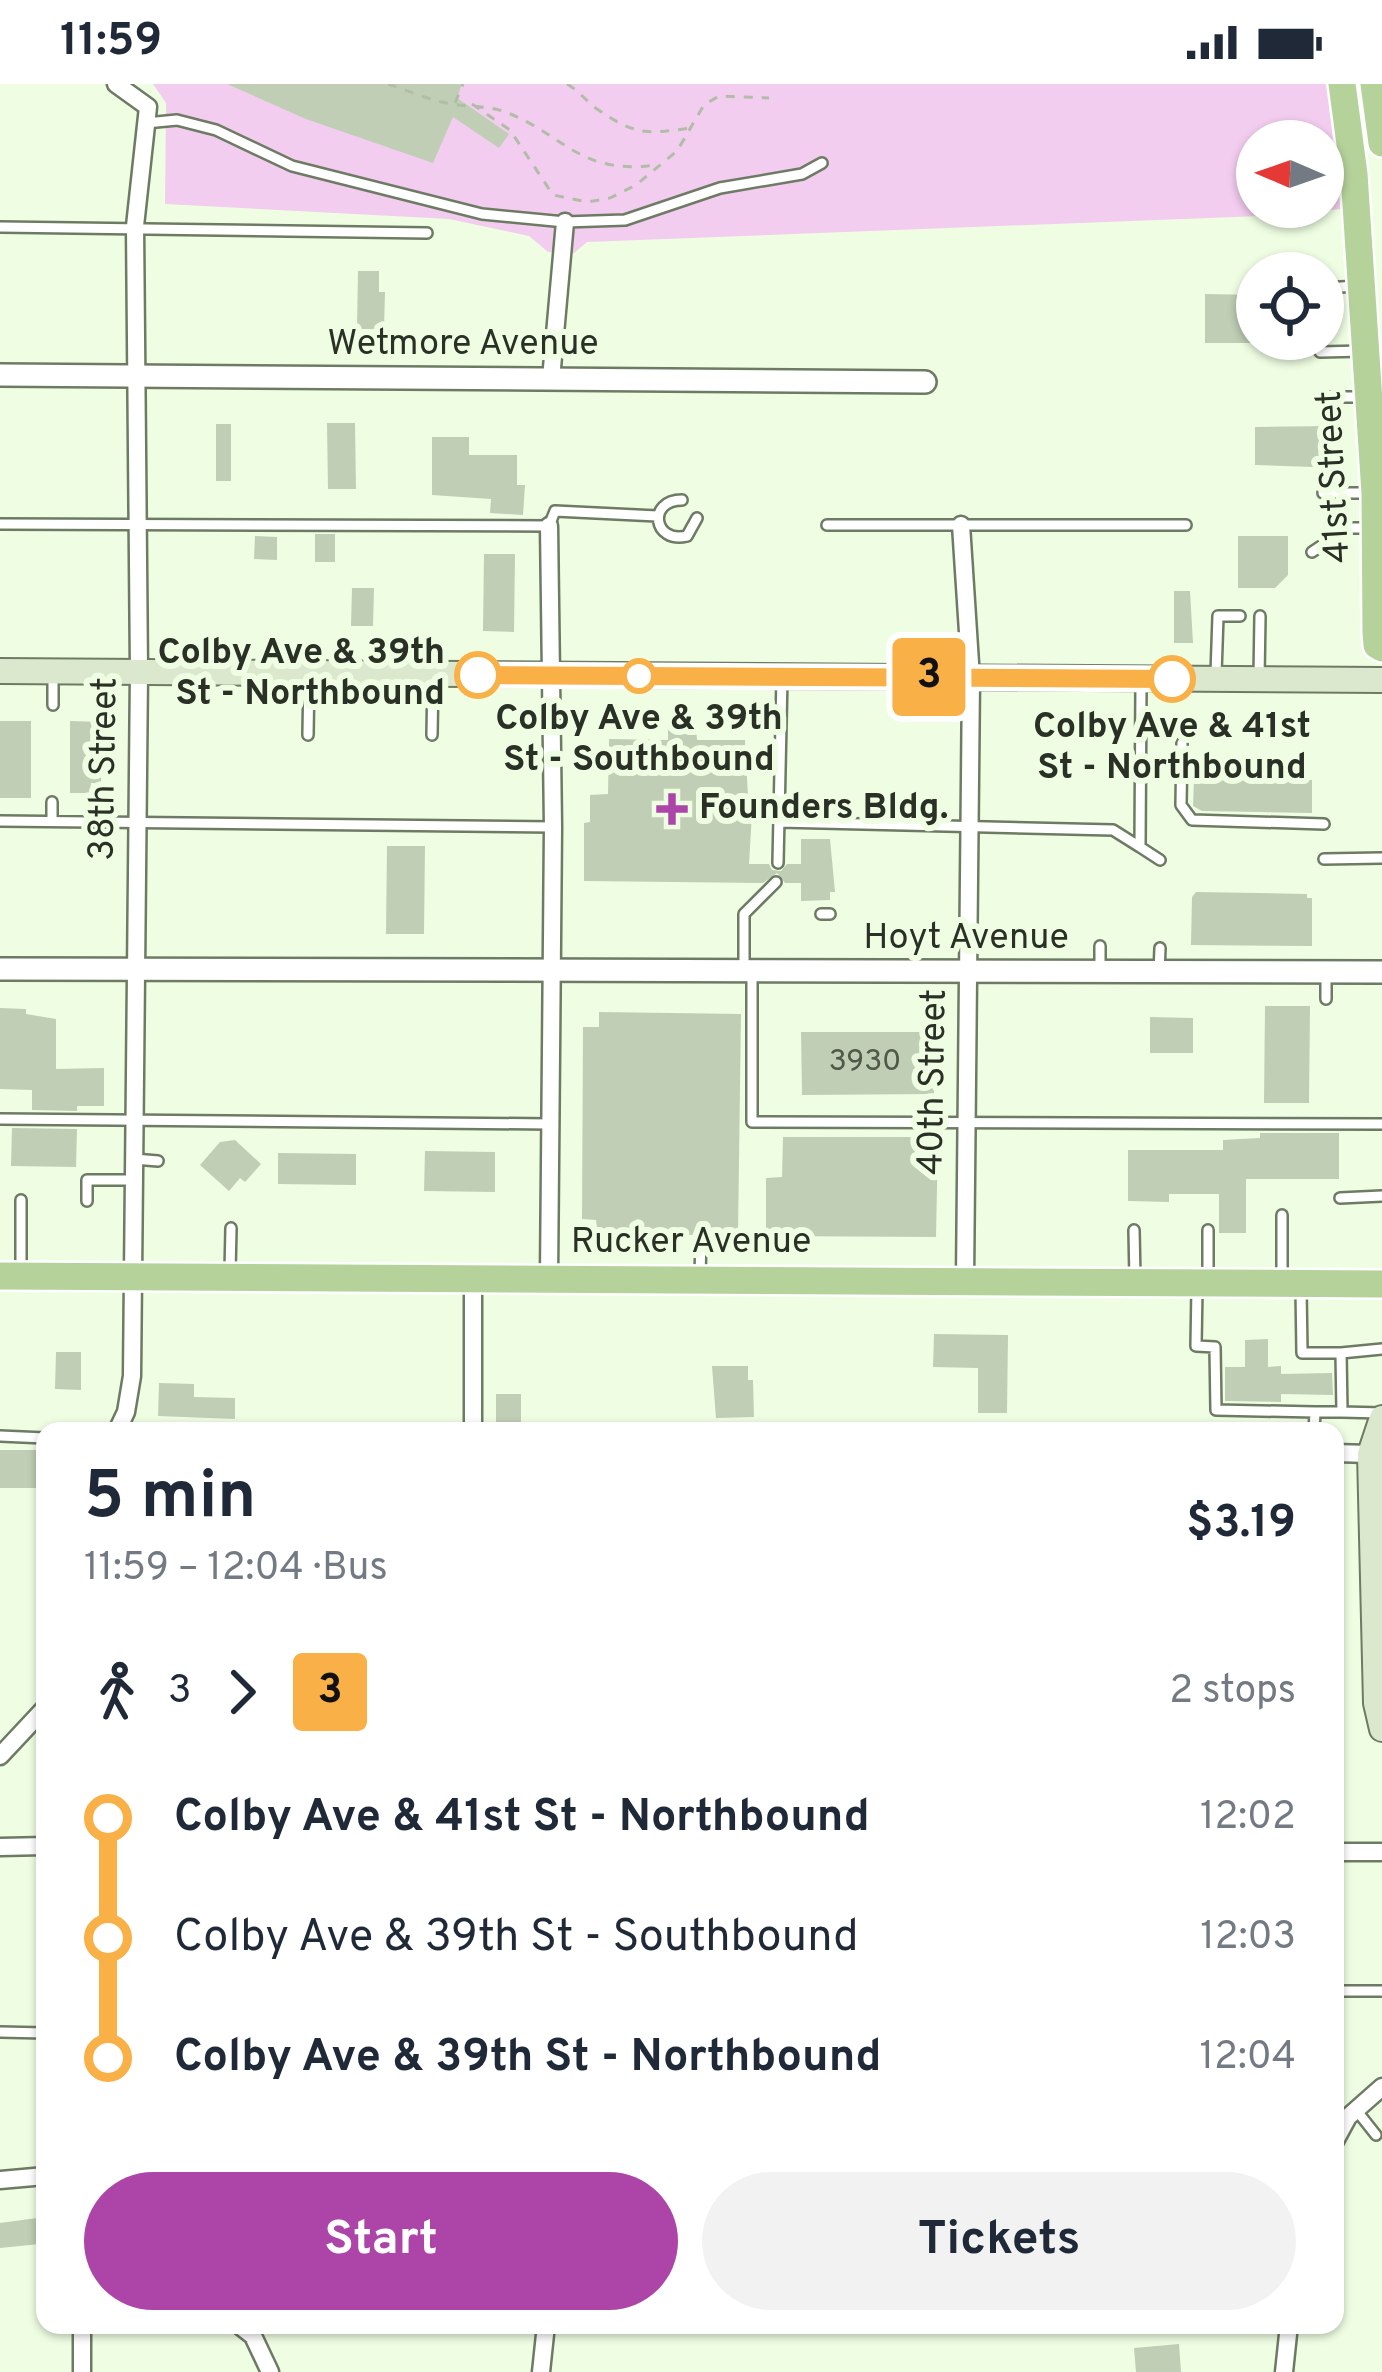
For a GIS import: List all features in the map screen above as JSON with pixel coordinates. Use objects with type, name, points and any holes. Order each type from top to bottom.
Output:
[{"type":"main road","name":"41st Street","points":[[1342,84],[1354,174],[1375,493],[1376,645],[1382,648]]},
{"type":"main road","points":[[1374,84],[1382,143]]},
{"type":"main road","points":[[0,671],[1382,680]]},
{"type":"main road","name":"Rucker Avenue","points":[[10,1276],[1382,1284]]},
{"type":"main road","points":[[1382,1416],[1370,1454],[1378,1578],[1376,1703],[1382,1729]]},
{"type":"street","points":[[116,84],[147,115]]},
{"type":"street","name":"38th Street","points":[[121,1422],[132,1376],[138,822],[146,735],[139,672],[147,558],[137,524],[135,226],[147,115]]},
{"type":"street","points":[[551,379],[565,221]]},
{"type":"street","name":"Wetmore Avenue","points":[[0,375],[925,382]]},
{"type":"street","name":"40th Street","points":[[962,525],[971,678],[970,829],[976,868],[968,972],[965,1280]]},
{"type":"street","points":[[549,526],[548,674],[559,915],[550,972],[549,1278]]},
{"type":"street","name":"Hoyt Avenue","points":[[0,969],[1382,972]]},
{"type":"street","points":[[472,1278],[473,1422]]},
{"type":"street","points":[[1344,1453],[1370,1454]]},
{"type":"street","points":[[0,1756],[36,1718]]},
{"type":"street","points":[[0,1847],[36,1846]]},
{"type":"street","points":[[1344,1852],[1382,1852]]},
{"type":"street","points":[[1346,2115],[1382,2086]]},
{"type":"street","points":[[0,2180],[36,2177]]},
{"type":"street","points":[[82,2334],[82,2372]]},
{"type":"street","points":[[250,2334],[270,2372]]},
{"type":"street","points":[[541,2372],[544,2334]]},
{"type":"street","points":[[1284,2372],[1288,2334]]},
{"type":"lane","points":[[147,115],[216,130],[292,166],[482,214],[565,221],[625,220],[720,188],[802,174],[822,163]]},
{"type":"lane","points":[[0,226],[427,233]]},
{"type":"lane","points":[[1344,287],[1359,286]]},
{"type":"lane","points":[[1344,351],[1365,351]]},
{"type":"lane","points":[[1321,397],[1368,397]]},
{"type":"lane","points":[[1323,493],[1375,493]]},
{"type":"lane","points":[[682,500],[663,504],[657,516],[659,529],[675,538],[692,532],[697,518]]},
{"type":"lane","points":[[0,524],[549,526],[555,511],[657,516]]},
{"type":"lane","points":[[827,525],[1186,525]]},
{"type":"lane","points":[[1312,552],[1348,528],[1375,528]]},
{"type":"lane","points":[[1216,680],[1218,616],[1240,616]]},
{"type":"lane","points":[[1259,680],[1260,616]]},
{"type":"lane","points":[[53,671],[53,705]]},
{"type":"lane","points":[[308,735],[309,674]]},
{"type":"lane","points":[[432,735],[433,674]]},
{"type":"lane","points":[[778,862],[782,676]]},
{"type":"lane","points":[[1140,847],[1141,679]]},
{"type":"lane","points":[[1181,743],[1180,805],[1192,820],[1324,824]]},
{"type":"lane","points":[[52,802],[52,821]]},
{"type":"lane","points":[[0,821],[553,827]]},
{"type":"lane","points":[[780,822],[1113,830],[1160,860]]},
{"type":"lane","points":[[1324,860],[1382,858]]},
{"type":"lane","points":[[776,882],[744,914],[752,1122],[1382,1124]]},
{"type":"lane","points":[[1100,946],[1100,972]]},
{"type":"lane","points":[[1159,973],[1160,948]]},
{"type":"lane","points":[[1326,973],[1326,999]]},
{"type":"lane","points":[[0,1120],[550,1124]]},
{"type":"lane","points":[[132,1159],[158,1161]]},
{"type":"lane","points":[[87,1201],[87,1180],[132,1180]]},
{"type":"lane","points":[[1340,1198],[1382,1196]]},
{"type":"lane","points":[[10,1276],[21,1200]]},
{"type":"lane","points":[[1282,1215],[1302,1353],[1382,1349]]},
{"type":"lane","points":[[230,1277],[231,1228]]},
{"type":"lane","points":[[1135,1230],[1135,1282]]},
{"type":"lane","points":[[1208,1230],[1196,1346],[1215,1347],[1216,1410],[1382,1416]]},
{"type":"lane","points":[[700,1279],[701,1235]]},
{"type":"lane","points":[[1341,1353],[1343,1412]]},
{"type":"lane","points":[[1314,1422],[1315,1412]]},
{"type":"lane","points":[[0,1436],[36,1438]]},
{"type":"lane","points":[[1344,1991],[1382,1991]]},
{"type":"lane","points":[[0,2032],[36,2032]]},
{"type":"lane","points":[[1346,2115],[1376,2135]]},
{"type":"path","points":[[388,84],[510,114],[594,162],[614,167],[656,165]]},
{"type":"path","points":[[455,104],[463,84]]},
{"type":"path","points":[[567,84],[595,108],[633,130],[654,135],[692,128]]},
{"type":"path","points":[[472,104],[511,130],[554,195],[568,201],[610,198],[651,175],[656,165],[677,151],[704,105],[719,96],[769,98]]},
{"type":"shaded area","points":[[153,84],[1327,84],[1331,120],[1236,120],[1236,217],[587,242],[574,253],[548,252],[529,236],[449,219],[165,204],[166,103]]},
{"type":"building","points":[[227,84],[462,84],[457,98],[509,134],[499,148],[453,117],[433,163],[306,119]]},
{"type":"building","points":[[358,271],[379,271],[379,292],[385,292],[384,329],[357,329]]},
{"type":"building","points":[[1205,294],[1236,295],[1236,343],[1205,343]]},
{"type":"building","points":[[327,423],[355,423],[356,489],[328,489]]},
{"type":"building","points":[[216,424],[231,424],[231,481],[216,481]]},
{"type":"building","points":[[1330,426],[1330,444],[1341,444],[1341,468],[1255,465],[1255,427]]},
{"type":"building","points":[[432,437],[469,437],[469,455],[517,455],[517,485],[525,485],[523,515],[490,513],[491,499],[432,495]]},
{"type":"building","points":[[315,534],[335,534],[335,562],[315,562]]},
{"type":"building","points":[[255,536],[277,537],[277,560],[254,559]]},
{"type":"building","points":[[1238,536],[1288,536],[1288,575],[1275,588],[1238,588]]},
{"type":"building","points":[[484,554],[515,554],[514,632],[483,631]]},
{"type":"building","points":[[352,588],[374,588],[373,626],[351,626]]},
{"type":"building","points":[[1174,591],[1190,591],[1193,643],[1174,643]]},
{"type":"building","points":[[0,721],[31,721],[31,798],[0,798]]},
{"type":"building","points":[[70,721],[101,722],[101,783],[91,783],[90,793],[70,793]]},
{"type":"building","name":"Founders Bldg.","points":[[668,726],[696,727],[697,740],[745,740],[748,796],[753,796],[749,864],[769,864],[772,870],[781,871],[787,864],[801,864],[801,839],[830,839],[835,892],[830,892],[830,900],[801,901],[801,883],[785,883],[777,873],[763,883],[584,881],[584,823],[590,822],[590,795],[608,794],[609,739],[668,740]]},
{"type":"building","points":[[1194,779],[1312,780],[1312,813],[1202,811],[1193,806]]},
{"type":"building","points":[[387,846],[425,846],[424,934],[386,934]]},
{"type":"building","points":[[1196,892],[1307,894],[1312,898],[1312,946],[1191,945]]},
{"type":"building","points":[[1265,1006],[1310,1006],[1309,1103],[1264,1103]]},
{"type":"building","points":[[0,1008],[26,1009],[26,1014],[56,1019],[56,1069],[104,1068],[104,1106],[32,1110],[32,1090],[0,1089]]},
{"type":"building","points":[[599,1012],[741,1014],[738,1235],[710,1235],[700,1226],[692,1235],[598,1235],[596,1220],[582,1219],[583,1027],[599,1027]]},
{"type":"building","points":[[1150,1017],[1193,1018],[1193,1053],[1150,1053]]},
{"type":"building","points":[[801,1032],[935,1032],[934,1094],[802,1095]]},
{"type":"building","points":[[12,1128],[77,1129],[76,1167],[11,1166]]},
{"type":"building","points":[[1260,1133],[1339,1133],[1339,1179],[1246,1179],[1246,1233],[1219,1233],[1219,1194],[1169,1194],[1169,1202],[1128,1201],[1128,1150],[1223,1150],[1223,1140],[1260,1138]]},
{"type":"building","points":[[783,1137],[938,1137],[936,1237],[766,1236],[766,1178],[782,1177]]},
{"type":"building","points":[[235,1140],[261,1164],[229,1191],[200,1165],[220,1142]]},
{"type":"building","points":[[425,1151],[495,1152],[495,1192],[424,1191]]},
{"type":"building","points":[[278,1153],[356,1154],[356,1185],[278,1184]]},
{"type":"building","points":[[934,1334],[1008,1335],[1007,1413],[978,1413],[978,1368],[933,1367]]},
{"type":"building","points":[[1268,1339],[1268,1367],[1281,1366],[1281,1374],[1332,1373],[1333,1395],[1281,1394],[1281,1402],[1225,1401],[1225,1367],[1245,1367],[1245,1340]]},
{"type":"building","points":[[56,1352],[81,1352],[81,1390],[55,1389]]},
{"type":"building","points":[[712,1366],[748,1366],[754,1417],[716,1418]]},
{"type":"building","points":[[159,1383],[194,1384],[194,1397],[235,1398],[235,1419],[158,1416]]},
{"type":"building","points":[[496,1394],[521,1394],[521,1422],[496,1422]]},
{"type":"building","points":[[0,1450],[36,1450],[36,1488],[0,1488]]},
{"type":"building","points":[[36,2218],[36,2244],[0,2248],[0,2223]]},
{"type":"building","points":[[1179,2344],[1181,2372],[1136,2372],[1134,2348]]},
{"type":"bus line","name":"3","points":[[478,675],[1172,679]]},
{"type":"place","name":"Colby Ave & 39th St - Northbound","points":[[478,675]]},
{"type":"place","name":"Colby Ave & 39th St - Southbound","points":[[639,676]]},
{"type":"place","name":"Colby Ave & 41st St - Northbound","points":[[1172,679]]},
{"type":"place","name":"Founders Bldg.","points":[[672,809]]}]
